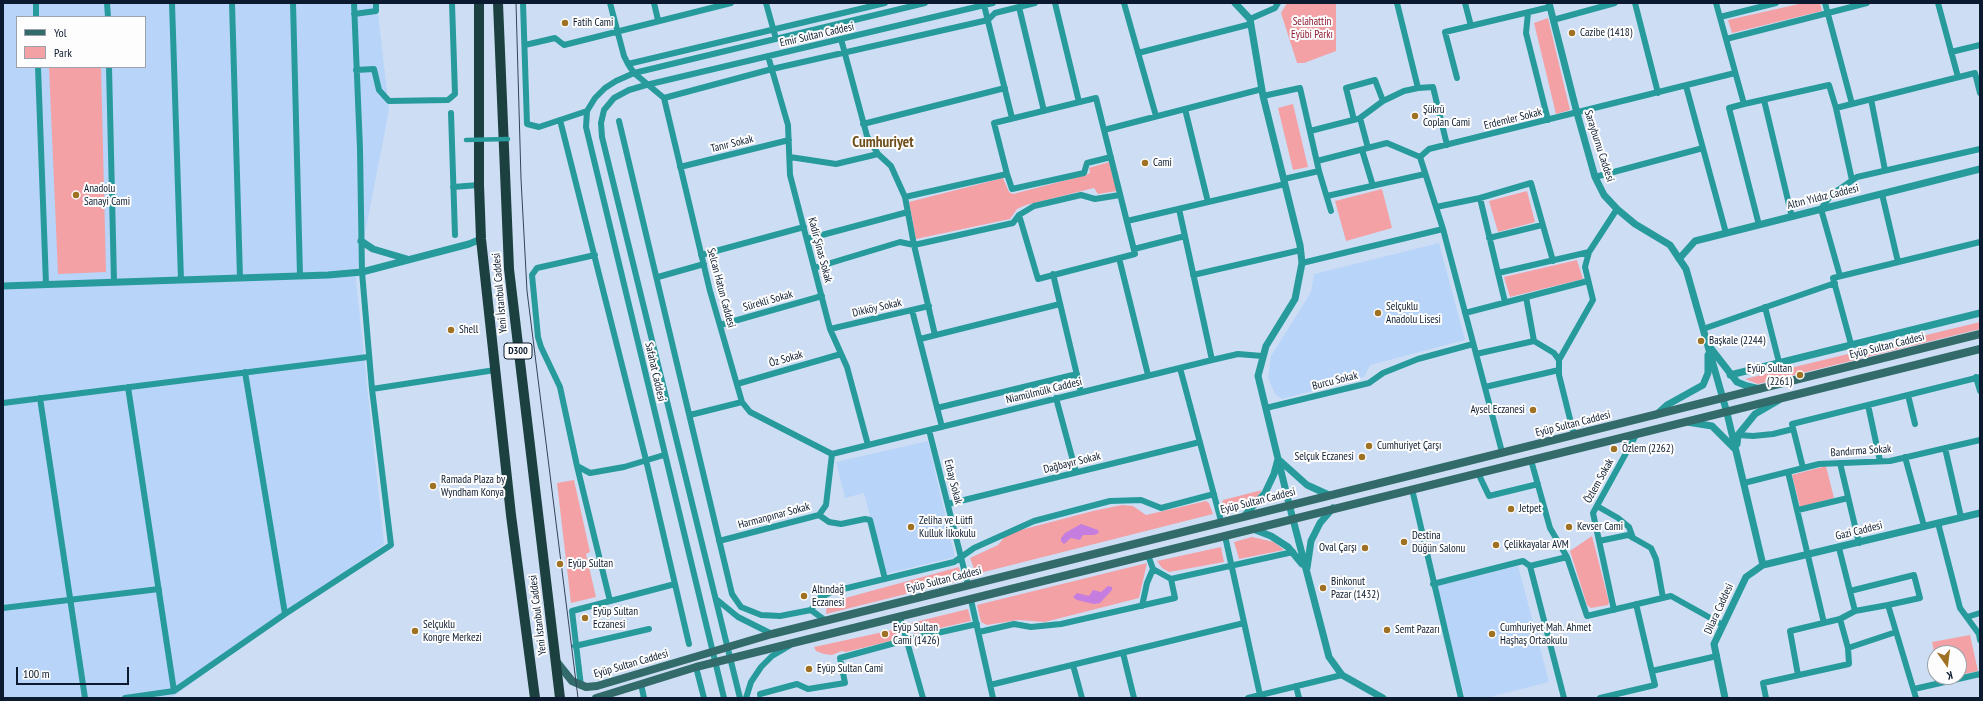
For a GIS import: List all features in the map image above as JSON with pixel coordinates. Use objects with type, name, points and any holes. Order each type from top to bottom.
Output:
[{"type":"highway","name":"Yeni İstanbul Caddesi","points":[[479,3],[479,185],[481,240],[511,515],[535,698]]},
{"type":"highway","name":"Yeni İstanbul Caddesi","points":[[498,3],[509,270],[560,698]]},
{"type":"main road","name":"Eyüp Sultan Caddesi","points":[[555,659],[566,676],[580,686],[596,686],[772,634],[1289,504],[1656,415],[1980,334]]},
{"type":"main road","name":"Eyüp Sultan Caddesi","points":[[596,698],[715,662],[971,600],[1333,508],[1980,350]]},
{"type":"street","points":[[36,3],[36,16]]},
{"type":"street","points":[[107,3],[108,16]]},
{"type":"street","points":[[172,3],[180,280]]},
{"type":"street","points":[[232,3],[240,278]]},
{"type":"street","points":[[293,3],[300,276]]},
{"type":"street","points":[[125,698],[174,691],[285,614],[391,545],[368,357],[362,272],[354,3]]},
{"type":"street","points":[[354,14],[376,11],[376,3]]},
{"type":"street","points":[[356,70],[374,69],[378,90],[389,101],[448,100],[455,94],[452,3]]},
{"type":"street","points":[[523,3],[527,124],[539,127],[587,111],[595,98],[605,88],[616,81],[634,74]]},
{"type":"street","points":[[610,3],[624,56],[628,64],[634,74],[664,98],[772,69],[988,20],[995,13],[1035,3]]},
{"type":"street","points":[[654,3],[658,20]]},
{"type":"street","points":[[525,45],[554,38],[564,45],[617,30],[731,3]]},
{"type":"street","points":[[766,3],[776,39]]},
{"type":"street","points":[[628,64],[883,3],[884,13]]},
{"type":"street","name":"Emir Sultan Caddesi","points":[[634,74],[925,3]]},
{"type":"street","name":"Emir Sultan Caddesi","points":[[646,85],[993,3]]},
{"type":"street","points":[[1055,3],[1079,102]]},
{"type":"street","points":[[1124,3],[1156,116]]},
{"type":"street","points":[[1235,3],[1250,22],[1262,92],[1301,250],[1302,263],[1295,299],[1266,346],[1262,356],[1258,376],[1310,590],[1329,657],[1342,675],[1383,698]]},
{"type":"street","points":[[1138,53],[1250,22],[1275,8],[1278,3]]},
{"type":"street","points":[[1397,3],[1418,88]]},
{"type":"street","points":[[1466,3],[1472,26]]},
{"type":"street","points":[[1553,20],[1615,3]]},
{"type":"street","points":[[1635,3],[1658,93]]},
{"type":"street","points":[[1716,3],[1744,104]]},
{"type":"street","points":[[1720,17],[1776,3]]},
{"type":"street","points":[[1825,3],[1852,104]]},
{"type":"street","points":[[1726,40],[1867,3]]},
{"type":"street","points":[[1938,3],[1958,77]]},
{"type":"street","points":[[984,5],[1012,118]]},
{"type":"street","points":[[1457,78],[1445,32],[1528,13],[1550,5]]},
{"type":"street","name":"Sarayburnu Caddesi","points":[[1550,5],[1577,113],[1595,177],[1604,195],[1617,209],[1635,224],[1670,245],[1686,270],[1708,345],[1715,376],[1727,413],[1763,565]]},
{"type":"street","points":[[1019,7],[1044,110]]},
{"type":"street","points":[[1528,13],[1526,33],[1548,120]]},
{"type":"street","points":[[840,39],[867,136],[878,154],[890,166],[905,197],[914,245],[936,335]]},
{"type":"street","points":[[1952,52],[1980,45]]},
{"type":"street","name":"Kadir Şinas Sokak","points":[[768,56],[788,125],[790,175],[830,329],[847,367],[868,445]]},
{"type":"street","points":[[38,68],[46,284]]},
{"type":"street","points":[[109,68],[114,282]]},
{"type":"street","name":"Erdemler Sokak","points":[[1420,157],[1430,150],[1448,145],[1735,73]]},
{"type":"street","points":[[1836,108],[1975,73],[1980,93]]},
{"type":"street","points":[[1354,120],[1346,88],[1375,80],[1383,101]]},
{"type":"street","name":"Safahat Caddesi","points":[[646,85],[629,90],[614,98],[604,110],[601,123],[602,137],[740,698]]},
{"type":"street","points":[[1759,225],[1729,108],[1829,85],[1836,108],[1852,180]]},
{"type":"street","points":[[1686,86],[1726,233]]},
{"type":"street","points":[[1310,131],[1360,118],[1383,101],[1404,91],[1433,87],[1448,145]]},
{"type":"street","points":[[864,124],[1005,88]]},
{"type":"street","points":[[1104,130],[1185,109],[1262,92],[1300,88],[1319,171],[1331,210]]},
{"type":"street","name":"Selcan Hatun Caddesi","points":[[664,98],[701,255],[742,402]]},
{"type":"street","points":[[1020,215],[1038,279],[1135,254],[1111,157],[1096,98],[994,123],[1012,189],[1084,173],[1087,163],[1111,157]]},
{"type":"street","points":[[1871,99],[1885,170]]},
{"type":"street","points":[[1764,100],[1792,217]]},
{"type":"street","points":[[1185,109],[1208,202]]},
{"type":"street","name":"Safahat Caddesi","points":[[587,111],[586,127],[724,698]]},
{"type":"street","points":[[451,113],[455,235]]},
{"type":"street","points":[[1360,118],[1368,148]]},
{"type":"street","points":[[560,120],[646,460],[689,644]]},
{"type":"street","points":[[619,121],[658,277],[732,594],[741,607],[761,615],[780,616],[811,610],[818,599],[831,592],[954,562],[974,548],[1034,521],[1110,501],[1141,500],[1161,508],[1214,494]]},
{"type":"street","points":[[466,140],[508,139]]},
{"type":"street","name":"Tanır Sokak","points":[[680,167],[789,140]]},
{"type":"street","points":[[1317,161],[1387,143],[1420,157],[1443,229],[1502,452]]},
{"type":"street","points":[[1595,177],[1703,148]]},
{"type":"street","points":[[1840,276],[1821,209],[1831,194],[1857,177],[1980,149]]},
{"type":"street","points":[[1362,150],[1373,186]]},
{"type":"street","points":[[790,157],[836,164],[878,154]]},
{"type":"street","name":"Altın Yıldız Caddesi","points":[[1679,258],[1695,241],[1980,169]]},
{"type":"street","points":[[1127,221],[1285,182],[1319,171]]},
{"type":"street","points":[[905,197],[1007,174]]},
{"type":"street","points":[[1327,196],[1425,174]]},
{"type":"street","points":[[1436,207],[1480,198],[1531,183],[1553,261]]},
{"type":"street","points":[[453,187],[479,185]]},
{"type":"street","points":[[1882,194],[1898,262]]},
{"type":"street","points":[[814,268],[900,242],[914,245],[1013,223],[1020,215],[1034,206],[1081,195],[1095,199],[1120,195]]},
{"type":"street","points":[[1480,198],[1506,302]]},
{"type":"street","points":[[1179,209],[1212,360]]},
{"type":"street","points":[[1574,435],[1559,370],[1559,360],[1593,300],[1585,267],[1589,252],[1617,209]]},
{"type":"street","points":[[807,239],[908,212]]},
{"type":"street","points":[[1489,238],[1542,226]]},
{"type":"street","points":[[701,255],[804,227]]},
{"type":"street","points":[[1302,263],[1443,229]]},
{"type":"street","points":[[1134,249],[1185,236]]},
{"type":"street","points":[[3,286],[300,276],[362,272],[481,240]]},
{"type":"street","points":[[361,241],[373,249],[410,259]]},
{"type":"street","points":[[1851,344],[1833,278],[1980,242]]},
{"type":"street","points":[[1193,275],[1301,250]]},
{"type":"street","points":[[1498,273],[1589,252]]},
{"type":"street","points":[[595,255],[537,268],[532,275],[538,337],[541,347],[560,387],[577,466],[610,601]]},
{"type":"street","points":[[1119,258],[1148,376]]},
{"type":"street","points":[[658,277],[704,264]]},
{"type":"street","points":[[1053,274],[1081,392]]},
{"type":"street","points":[[1465,313],[1588,281]]},
{"type":"street","points":[[1703,329],[1834,283]]},
{"type":"street","name":"Sürekli Sokak","points":[[720,325],[822,296]]},
{"type":"street","points":[[1526,297],[1534,340],[1554,353],[1559,360]]},
{"type":"street","points":[[920,339],[1060,304]]},
{"type":"street","name":"Dikköy Sokak","points":[[830,329],[928,306]]},
{"type":"street","points":[[1765,307],[1779,362]]},
{"type":"street","points":[[912,310],[942,427]]},
{"type":"street","points":[[1730,375],[1980,313]]},
{"type":"street","points":[[1476,354],[1534,340]]},
{"type":"street","name":"Burcu Sokak","points":[[1266,408],[1369,383],[1383,372],[1418,359],[1473,344]]},
{"type":"street","points":[[1708,345],[1730,375],[1742,384],[1760,389]]},
{"type":"street","points":[[1656,415],[1667,405],[1703,385],[1708,373],[1708,345]]},
{"type":"street","name":"Öz Sokak","points":[[737,384],[841,354]]},
{"type":"street","name":"Niamülmülk Caddesi","points":[[832,454],[1238,354],[1262,356]]},
{"type":"street","points":[[3,403],[368,357]]},
{"type":"street","points":[[1180,368],[1221,521]]},
{"type":"street","points":[[372,389],[495,370]]},
{"type":"street","points":[[1485,387],[1559,370]]},
{"type":"street","points":[[245,372],[285,614]]},
{"type":"street","points":[[938,408],[1077,374]]},
{"type":"street","points":[[1803,468],[1792,424],[1978,377],[1980,391]]},
{"type":"street","points":[[128,387],[174,691]]},
{"type":"street","points":[[1908,395],[1915,424]]},
{"type":"street","points":[[40,398],[85,698]]},
{"type":"street","points":[[1056,398],[1076,472]]},
{"type":"street","points":[[1736,450],[1738,435],[1755,414],[1780,400]]},
{"type":"street","points":[[690,415],[742,402],[750,412],[832,454]]},
{"type":"street","points":[[1868,405],[1880,461]]},
{"type":"street","points":[[1687,422],[1712,426],[1736,450]]},
{"type":"street","points":[[1738,435],[1753,436],[1773,434],[1793,429]]},
{"type":"street","name":"Erbay Sokak","points":[[929,430],[968,585]]},
{"type":"street","name":"Özlem Sokak","points":[[1614,610],[1593,513],[1636,435]]},
{"type":"street","name":"Bandırma Sokak","points":[[1744,483],[1819,464],[1880,461],[1905,457],[1980,440]]},
{"type":"street","name":"Dağbayır Sokak","points":[[948,504],[1200,442]]},
{"type":"street","points":[[1945,448],[1961,517]]},
{"type":"street","points":[[577,466],[590,473],[646,460],[664,454]]},
{"type":"street","name":"Harmanpınar Sokak","points":[[719,541],[819,515],[826,505],[832,454]]},
{"type":"street","points":[[1905,457],[1924,526]]},
{"type":"street","points":[[1278,459],[1307,485],[1329,495]]},
{"type":"street","points":[[1245,515],[1265,493],[1274,474],[1278,459]]},
{"type":"street","points":[[1531,460],[1550,528],[1568,557],[1587,616],[1670,596],[1723,625]]},
{"type":"street","points":[[1840,463],[1859,543]]},
{"type":"street","points":[[1788,472],[1824,623]]},
{"type":"street","points":[[1478,473],[1490,496],[1538,484]]},
{"type":"street","points":[[1412,489],[1433,584],[1462,698]]},
{"type":"street","points":[[1798,510],[1848,498]]},
{"type":"street","points":[[1597,506],[1630,527],[1634,538]]},
{"type":"street","points":[[1307,574],[1311,541],[1320,523],[1333,508]]},
{"type":"street","name":"Gazi Caddesi","points":[[1746,577],[1763,565],[1980,513]]},
{"type":"street","points":[[819,515],[829,522],[841,524],[865,519],[870,520],[885,579]]},
{"type":"street","points":[[1938,523],[1960,608],[1979,634],[1980,640]]},
{"type":"street","points":[[1253,529],[1271,536],[1293,552],[1298,557],[1307,574]]},
{"type":"street","points":[[1599,541],[1628,534],[1651,548],[1653,551],[1663,598]]},
{"type":"street","points":[[1225,536],[1260,695]]},
{"type":"street","points":[[1839,548],[1856,611]]},
{"type":"street","points":[[1153,569],[1171,579],[1293,552]]},
{"type":"street","points":[[1142,606],[1153,569],[1148,555]]},
{"type":"street","points":[[1530,566],[1568,557]]},
{"type":"street","points":[[1433,584],[1523,561],[1530,566],[1564,698]]},
{"type":"street","points":[[1798,675],[1790,631],[1840,619],[1856,611],[1920,598],[1914,575],[1850,591]]},
{"type":"street","name":"Dilara Caddesi","points":[[1725,698],[1714,644],[1746,577]]},
{"type":"street","points":[[978,632],[1014,624],[1031,627],[1061,624],[1175,598],[1171,579]]},
{"type":"street","points":[[580,686],[572,611],[675,584]]},
{"type":"street","points":[[3,608],[159,589]]},
{"type":"street","points":[[716,599],[738,617],[772,634]]},
{"type":"street","points":[[971,600],[993,698]]},
{"type":"street","points":[[1600,698],[1655,685],[1636,604]]},
{"type":"street","points":[[1888,605],[1916,698]]},
{"type":"street","points":[[811,610],[826,621]]},
{"type":"street","points":[[1967,617],[1980,613]]},
{"type":"street","points":[[900,617],[923,698]]},
{"type":"street","points":[[1766,698],[1763,683],[1849,664],[1848,648],[1840,619]]},
{"type":"street","points":[[990,685],[1244,623]]},
{"type":"street","points":[[761,698],[760,694],[796,684],[808,689],[845,683],[840,658],[906,640],[977,624]]},
{"type":"street","points":[[575,646],[649,629]]},
{"type":"street","points":[[1848,648],[1896,632]]},
{"type":"street","points":[[746,698],[751,682],[760,667],[772,656],[794,643]]},
{"type":"street","points":[[1122,653],[1134,698]]},
{"type":"street","points":[[1652,671],[1717,656]]},
{"type":"street","points":[[1073,665],[1082,698]]},
{"type":"street","points":[[696,667],[704,698]]},
{"type":"street","points":[[1914,689],[1980,674]]},
{"type":"street","points":[[1248,698],[1342,675]]},
{"type":"street","points":[[641,684],[644,698]]},
{"type":"street","points":[[1296,686],[1299,698]]},
{"type":"shaded area","points":[[3,3],[377,3],[389,110],[356,280],[384,544],[174,696],[165,698],[3,698]]},
{"type":"shaded area","name":"Selçuklu Anadolu Lisesi","points":[[1439,243],[1465,340],[1370,365],[1364,377],[1282,399],[1275,394],[1268,378],[1271,356],[1311,292],[1314,274]]},
{"type":"shaded area","name":"Zeliha ve Lütfi Kulluk İlkokulu","points":[[928,441],[955,557],[885,574],[864,493],[845,498],[836,462]]},
{"type":"shaded area","points":[[1081,524],[1098,530],[1099,533],[1094,535],[1083,535],[1080,540],[1071,538],[1064,544],[1061,541],[1061,538],[1065,533]]},
{"type":"shaded area","name":"Cumhuriyet Mah. Ahmet Haşhaş Ortaokulu","points":[[1518,566],[1549,682],[1486,698],[1465,698],[1436,586]]},
{"type":"shaded area","points":[[1108,586],[1112,587],[1112,590],[1100,603],[1094,604],[1077,600],[1073,597],[1077,593],[1089,596],[1093,590],[1101,592]]},
{"type":"green space","name":"Selahattin Eyübi Parkı","points":[[1287,3],[1336,3],[1336,51],[1304,63],[1297,63],[1281,13]]},
{"type":"green space","points":[[1803,3],[1820,3],[1822,11],[1732,33],[1728,20]]},
{"type":"green space","points":[[1548,18],[1570,110],[1556,114],[1534,23]]},
{"type":"green space","points":[[49,68],[101,68],[106,272],[58,274]]},
{"type":"green space","points":[[1293,104],[1308,167],[1293,170],[1278,108]]},
{"type":"green space","points":[[1109,162],[1117,191],[1098,194],[1094,188],[1026,205],[1017,209],[1010,219],[916,239],[909,202],[1003,178],[1009,192],[1013,194],[1086,175],[1090,173],[1089,168]]},
{"type":"green space","points":[[1382,189],[1392,228],[1346,241],[1335,201]]},
{"type":"green space","points":[[1527,191],[1535,222],[1498,232],[1489,201]]},
{"type":"green space","points":[[1577,260],[1583,279],[1510,297],[1504,277]]},
{"type":"green space","points":[[1980,322],[1980,329],[1758,384],[1745,379]]},
{"type":"green space","points":[[1826,466],[1834,498],[1800,507],[1792,475]]},
{"type":"green space","points":[[574,480],[590,552],[586,554],[596,597],[571,603],[557,483]]},
{"type":"green space","points":[[1262,490],[1250,506],[1224,513],[1222,503],[1223,500]]},
{"type":"green space","points":[[1206,501],[1209,503],[1213,514],[976,574],[970,558],[998,545],[1006,535],[1013,532],[1093,511],[1122,505],[1133,506],[1146,515]]},
{"type":"green space","points":[[1592,536],[1609,602],[1608,605],[1591,608],[1587,605],[1570,551]]},
{"type":"green space","points":[[1252,537],[1274,542],[1284,550],[1239,559],[1234,542]]},
{"type":"green space","points":[[1221,547],[1224,562],[1169,572],[1162,568],[1157,561]]},
{"type":"green space","points":[[1147,563],[1139,598],[1045,622],[1018,620],[987,625],[981,622],[977,605]]},
{"type":"green space","points":[[959,567],[962,580],[826,614],[827,603]]},
{"type":"green space","points":[[968,609],[971,621],[914,634],[911,623]]},
{"type":"green space","points":[[897,629],[899,639],[846,652],[842,651],[832,655],[824,654],[816,651],[814,647]]},
{"type":"green space","points":[[1970,635],[1978,671],[1967,673],[1967,645],[1933,645],[1932,642]]},
{"type":"tram line","points":[[516,3],[521,179],[527,291],[578,698]]},
{"type":"place","name":"Fatih Cami","points":[[565,23]]},
{"type":"place","name":"Cazibe (1418)","points":[[1572,33]]},
{"type":"place","name":"Şükrü Coplan Cami","points":[[1415,116]]},
{"type":"place","name":"Cami","points":[[1145,163]]},
{"type":"place","name":"Anadolu Sanayi Cami","points":[[76,195]]},
{"type":"place","name":"Selçuklu Anadolu Lisesi","points":[[1378,313]]},
{"type":"place","name":"Shell","points":[[451,330]]},
{"type":"place","name":"Başkale (2244)","points":[[1701,341]]},
{"type":"place","name":"Eyüp Sultan (2261)","points":[[1800,375]]},
{"type":"place","name":"Aysel Eczanesi","points":[[1533,410]]},
{"type":"place","name":"Cumhuriyet Çarşı","points":[[1369,446]]},
{"type":"place","name":"Özlem (2262)","points":[[1614,449]]},
{"type":"place","name":"Selçuk Eczanesi","points":[[1362,457]]},
{"type":"place","name":"Ramada Plaza by Wyndham Konya","points":[[433,486]]},
{"type":"place","name":"Jetpet","points":[[1511,509]]},
{"type":"place","name":"Zeliha ve Lütfi Kulluk İlkokulu","points":[[911,527]]},
{"type":"place","name":"Kevser Cami","points":[[1569,527]]},
{"type":"place","name":"Destina Düğün Salonu","points":[[1404,542]]},
{"type":"place","name":"Çelikkayalar AVM","points":[[1496,545]]},
{"type":"place","name":"Oval Çarşı","points":[[1365,548]]},
{"type":"place","name":"Eyüp Sultan","points":[[560,564]]},
{"type":"place","name":"Binkonut Pazar (1432)","points":[[1323,588]]},
{"type":"place","name":"Altındağ Eczanesi","points":[[804,596]]},
{"type":"place","name":"Eyüp Sultan Eczanesi","points":[[585,618]]},
{"type":"place","name":"Semt Pazarı","points":[[1387,630]]},
{"type":"place","name":"Selçuklu Kongre Merkezi","points":[[415,631]]},
{"type":"place","name":"Eyüp Sultan Cami (1426)","points":[[885,634]]},
{"type":"place","name":"Cumhuriyet Mah. Ahmet Haşhaş Ortaokulu","points":[[1492,634]]},
{"type":"place","name":"Eyüp Sultan Cami","points":[[809,669]]},
{"type":"district","name":"Cumhuriyet","points":[[883,143]]}]
